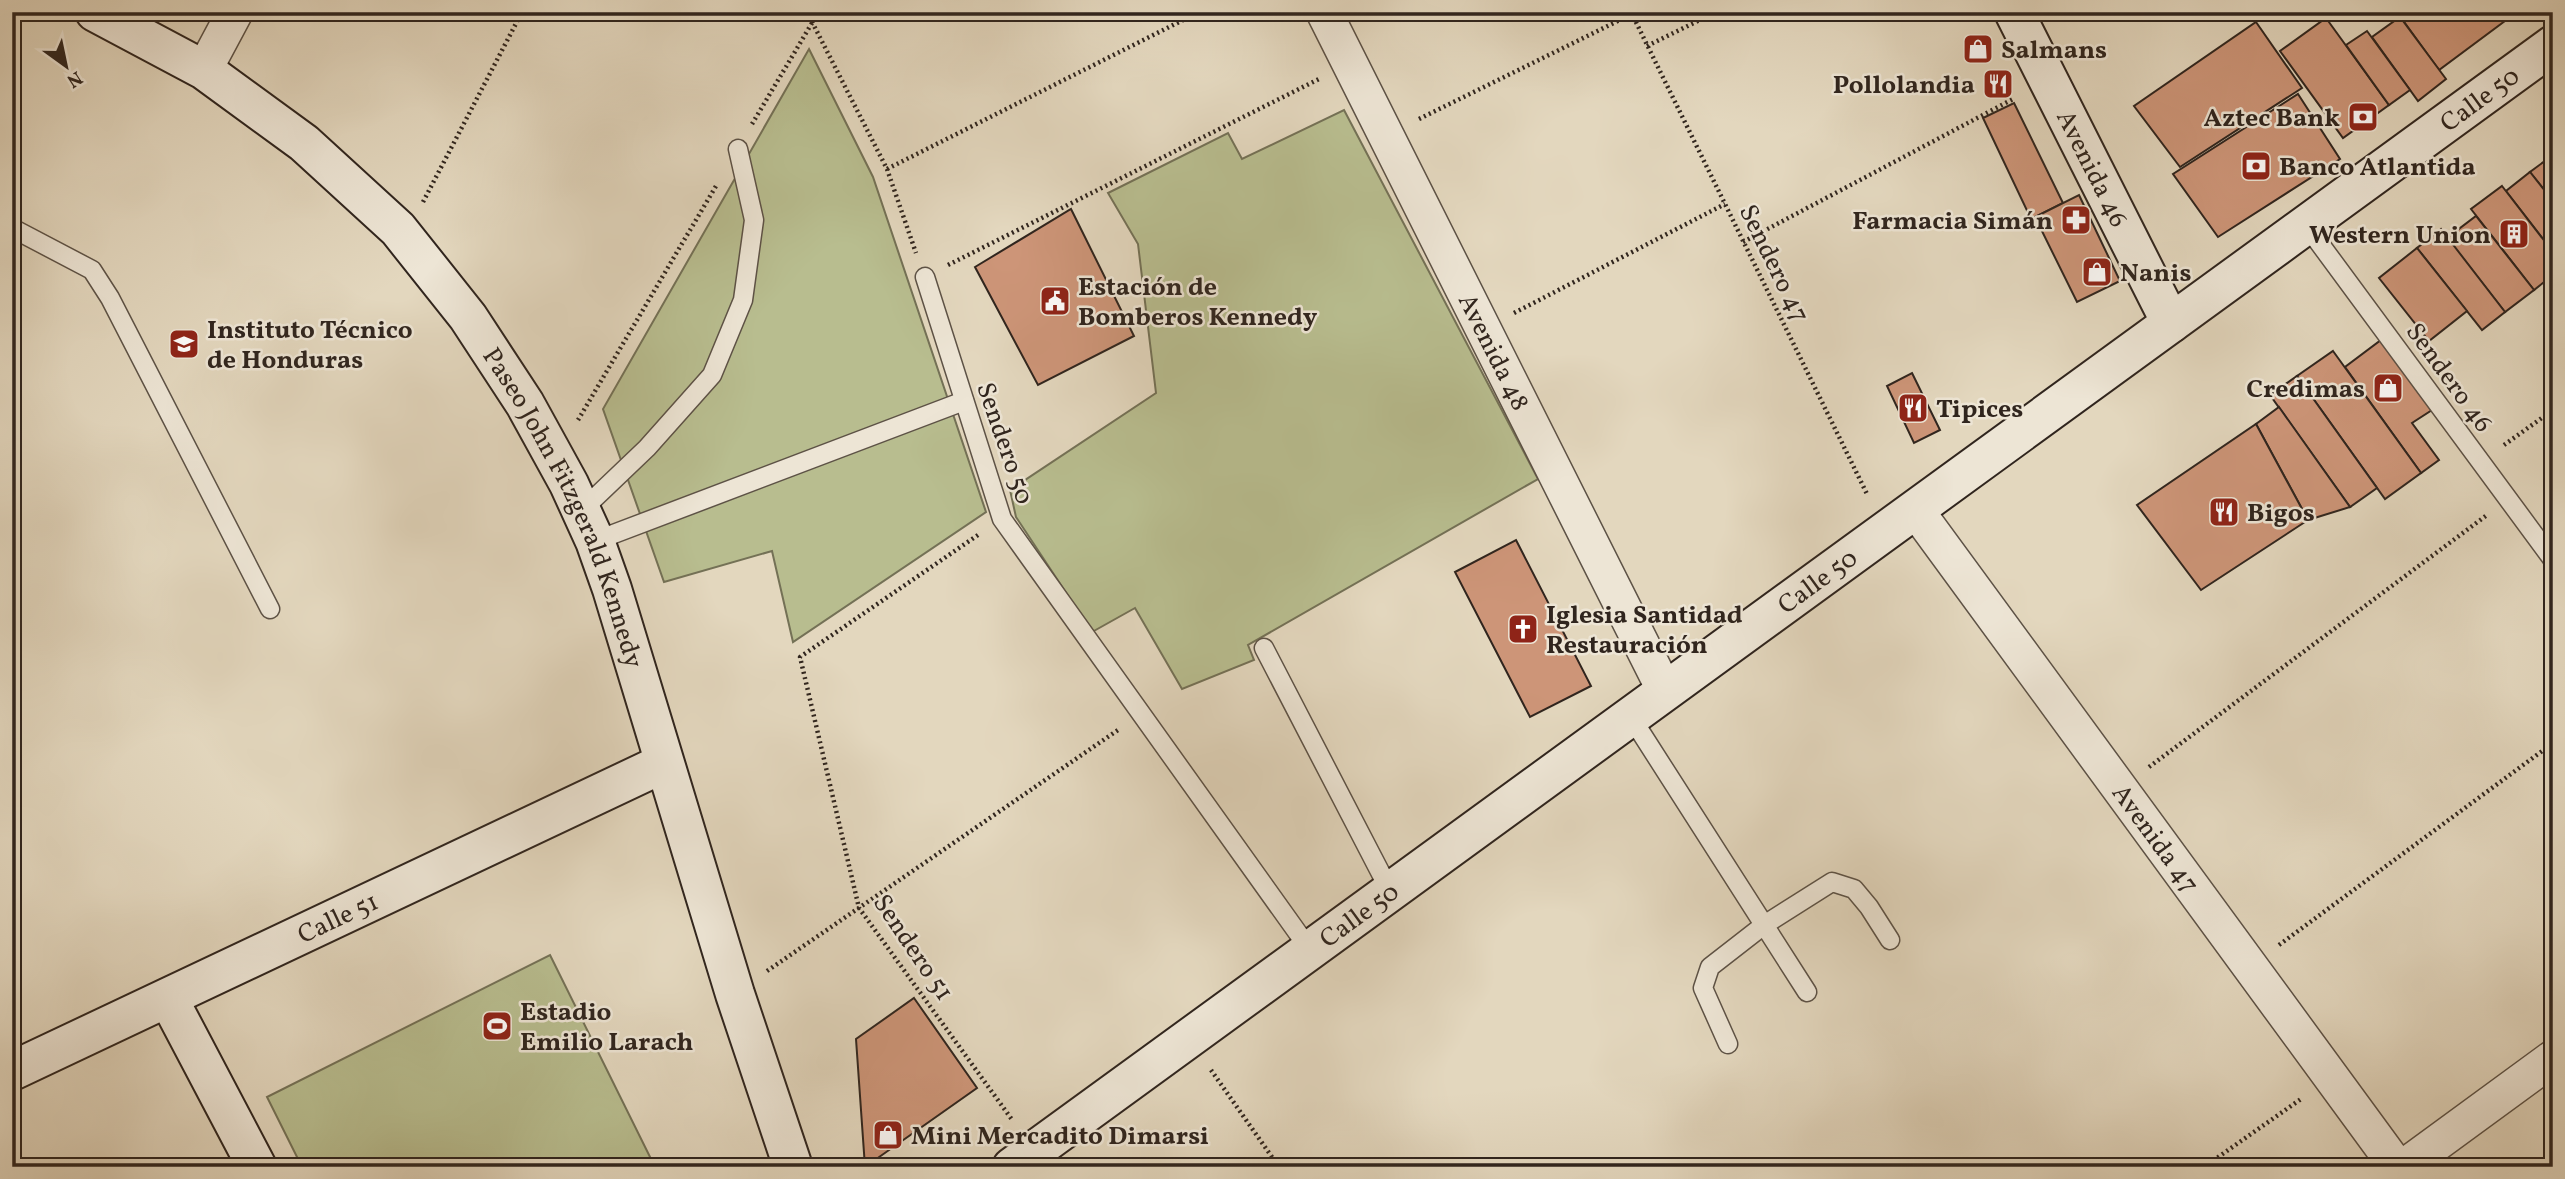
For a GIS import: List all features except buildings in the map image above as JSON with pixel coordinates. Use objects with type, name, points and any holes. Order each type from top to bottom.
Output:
[{"type":"street","name":"Paseo John Fitzgerald Kennedy","points":[[95,12],[204,70],[304,143],[405,237],[468,317],[525,404],[588,526],[612,589],[735,993],[793,1167]]},
{"type":"street","points":[[204,70],[235,12]]},
{"type":"street","name":"Avenida 48","points":[[1324,12],[1665,691]]},
{"type":"street","name":"Avenida 46","points":[[2014,12],[2171,323]]},
{"type":"street","name":"Calle 50","points":[[1023,1158],[2553,45]]},
{"type":"street","name":"Avenida 47","points":[[1901,520],[2120,789],[2397,1167]]},
{"type":"street","name":"Calle 51","points":[[12,1071],[664,763]]},
{"type":"street","points":[[168,998],[257,1167]]},
{"type":"street","points":[[2403,1167],[2553,1058]]},
{"type":"lane","points":[[588,526],[647,448],[712,375],[743,300],[754,220],[738,149]]},
{"type":"lane","name":"Sendero 46","points":[[2306,225],[2553,560]]},
{"type":"lane","points":[[12,228],[92,270],[110,298],[270,609]]},
{"type":"lane","name":"Sendero 50","points":[[925,277],[1002,519],[1310,950]]},
{"type":"lane","points":[[588,526],[964,401]]},
{"type":"lane","points":[[1264,648],[1390,891]]},
{"type":"lane","points":[[1631,716],[1807,992]]},
{"type":"lane","points":[[1728,1044],[1703,988],[1706,978],[1710,967],[1764,925],[1832,882],[1854,889],[1890,940]]},
{"type":"path","points":[[405,237],[522,12]]},
{"type":"path","points":[[807,12],[887,169],[925,277],[1350,64]]},
{"type":"path","points":[[887,169],[1199,12]]},
{"type":"path","points":[[1647,46],[1716,12]]},
{"type":"path","points":[[1386,135],[1631,13]]},
{"type":"path","name":"Sendero 47","points":[[1631,13],[1743,242],[1901,520]]},
{"type":"path","points":[[555,459],[812,22]]},
{"type":"path","points":[[1743,242],[2048,81]]},
{"type":"path","points":[[1483,329],[1725,204]]},
{"type":"path","points":[[2480,462],[2553,410]]},
{"type":"path","points":[[2120,789],[2508,499]]},
{"type":"path","name":"Sendero 51","points":[[1002,519],[800,657],[859,908],[1023,1158]]},
{"type":"path","points":[[735,993],[1142,714]]},
{"type":"path","points":[[2250,966],[2553,743]]},
{"type":"path","points":[[1189,1038],[1279,1167]]},
{"type":"path","points":[[2204,1167],[2332,1078]]},
{"type":"green space","points":[[809,49],[873,177],[986,512],[793,642],[772,551],[664,582],[603,409]]},
{"type":"green space","points":[[1344,110],[1538,479],[1248,645],[1254,660],[1182,689],[1135,608],[1092,632],[1016,517],[1010,490],[1156,393],[1138,244],[1108,193],[1228,133],[1242,159]]},
{"type":"green space","name":"Estadio Emilio Larach","points":[[550,955],[655,1167],[302,1167],[267,1097]]},
{"type":"place","name":"Salmans","points":[[1978,49]]},
{"type":"place","name":"Pollolandia","points":[[1998,84]]},
{"type":"place","name":"Aztec Bank","points":[[2363,117]]},
{"type":"place","name":"Banco Atlantida","points":[[2256,166]]},
{"type":"place","name":"Farmacia Simán","points":[[2076,220]]},
{"type":"place","name":"Western Union","points":[[2514,234]]},
{"type":"place","name":"Nanis","points":[[2097,272]]},
{"type":"place","name":"Estación de Bomberos Kennedy","points":[[1055,301]]},
{"type":"place","name":"Instituto Técnico de Honduras","points":[[184,344]]},
{"type":"place","name":"Credimas","points":[[2388,388]]},
{"type":"place","name":"Tipices","points":[[1913,408]]},
{"type":"place","name":"Bigos","points":[[2224,512]]},
{"type":"place","name":"Iglesia Santidad Restauración","points":[[1523,629]]},
{"type":"place","name":"Estadio Emilio Larach","points":[[497,1026]]},
{"type":"place","name":"Mini Mercadito Dimarsi","points":[[888,1135]]}]
